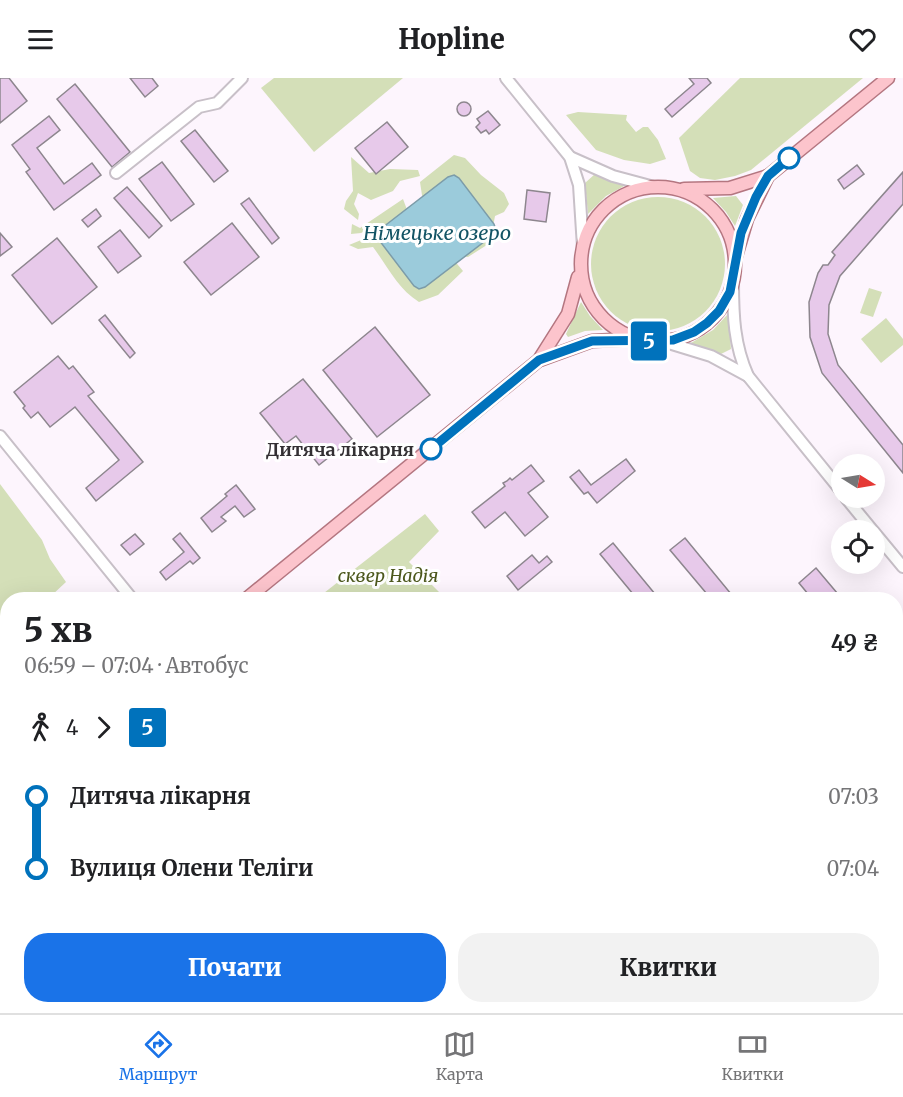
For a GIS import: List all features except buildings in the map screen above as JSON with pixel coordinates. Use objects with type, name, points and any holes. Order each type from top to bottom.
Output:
[{"type":"main road","points":[[255,592],[539,360],[568,314],[576,291],[583,247],[591,227],[605,209],[622,196],[643,189],[730,188],[768,176],[888,78]]},
{"type":"main road","points":[[539,360],[592,341],[641,339],[662,341],[684,337],[707,323],[725,302],[733,282],[735,260],[747,219],[768,176]]},
{"type":"main road","points":[[675,189],[696,197],[713,211],[726,228],[735,260]]},
{"type":"main road","points":[[579,271],[585,292],[603,318],[620,331],[641,339]]},
{"type":"street","points":[[116,173],[198,107],[217,103],[242,78]]},
{"type":"street","points":[[506,78],[570,157],[579,185],[583,247]]},
{"type":"street","points":[[570,157],[613,176],[654,188]]},
{"type":"street","points":[[733,282],[737,348],[748,376],[831,478]]},
{"type":"street","points":[[662,341],[711,356],[748,376]]},
{"type":"street","points":[[0,436],[127,592]]},
{"type":"street","points":[[854,508],[864,520]]},
{"type":"street","points":[[885,545],[903,567]]},
{"type":"green space","points":[[274,78],[403,78],[314,152],[261,88]]},
{"type":"green space","points":[[740,78],[863,78],[751,170],[715,180],[700,178],[690,171],[679,138]]},
{"type":"green space","points":[[578,112],[627,115],[626,120],[636,132],[643,127],[648,127],[658,140],[666,159],[650,164],[624,160],[596,150],[566,115]]},
{"type":"green space","points":[[454,155],[465,158],[481,175],[504,193],[509,204],[504,212],[495,216],[490,243],[468,257],[459,256],[423,202],[420,182]]},
{"type":"green space","points":[[351,157],[369,173],[390,169],[418,170],[420,176],[400,181],[393,191],[371,200],[358,193],[354,204],[359,214],[358,220],[344,209],[353,191]]},
{"type":"green space","points":[[595,174],[626,185],[606,196],[588,214],[585,183]]},
{"type":"green space","points":[[736,196],[743,205],[735,226],[713,198]]},
{"type":"green space","points":[[658,197],[684,202],[706,216],[720,238],[725,264],[720,290],[706,312],[684,326],[658,331],[632,326],[610,312],[596,290],[591,264],[596,238],[610,216],[632,202]]},
{"type":"green space","points":[[403,199],[409,215],[392,224],[351,234],[352,224],[360,228]]},
{"type":"green space","points":[[366,238],[453,259],[463,271],[438,295],[419,302],[399,284],[373,247],[358,249],[349,245]]},
{"type":"green space","points":[[869,288],[882,292],[873,317],[860,313]]},
{"type":"green space","points":[[581,302],[603,330],[585,331],[568,337],[566,334]]},
{"type":"green space","points":[[728,314],[731,349],[721,354],[691,343],[713,330]]},
{"type":"green space","points":[[886,318],[903,339],[903,345],[881,363],[861,339]]},
{"type":"green space","points":[[0,484],[42,540],[50,559],[66,582],[55,592],[0,592]]},
{"type":"green space","name":"сквер Надія","points":[[425,514],[439,531],[409,562],[439,592],[325,592]]},
{"type":"water","name":"Німецьке озеро","points":[[454,175],[459,178],[494,224],[496,230],[493,235],[425,287],[419,289],[414,286],[379,240],[378,231],[448,177]]},
{"type":"bus line","name":"5","points":[[431,449],[539,360],[592,341],[607,339],[673,340],[694,332],[712,319],[730,292],[741,233],[756,197],[768,176],[789,158]]},
{"type":"place","name":"Дитяча лікарня","points":[[431,449]]}]
